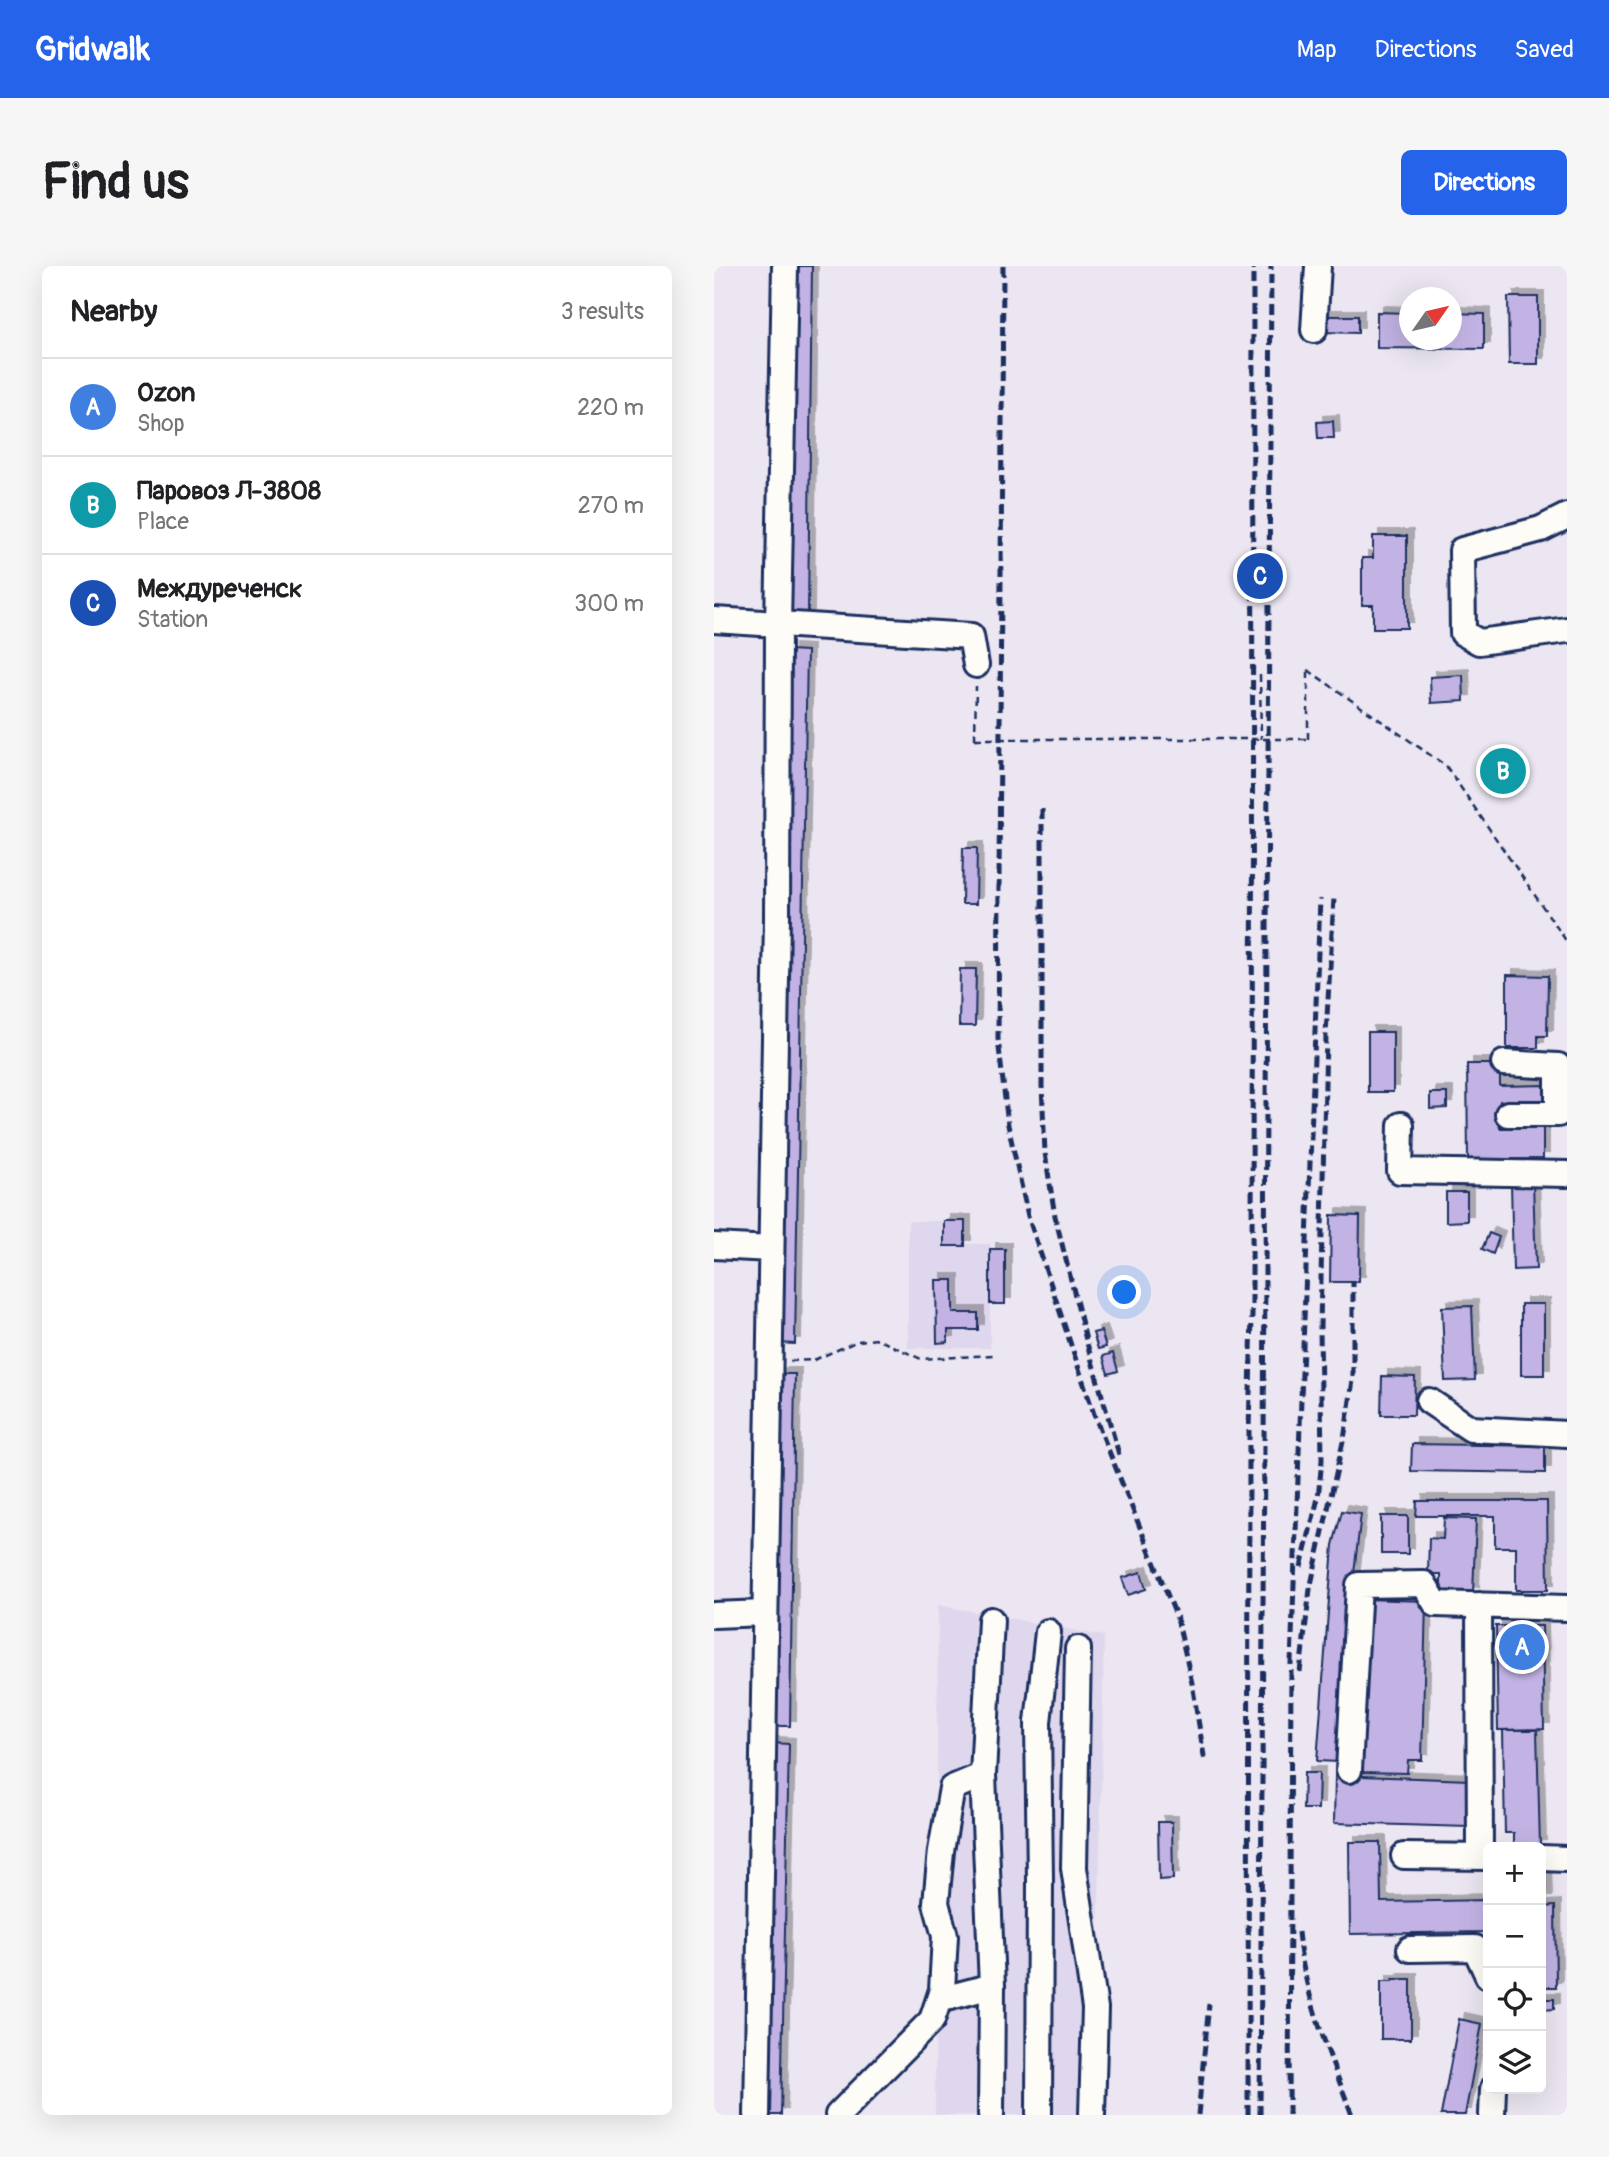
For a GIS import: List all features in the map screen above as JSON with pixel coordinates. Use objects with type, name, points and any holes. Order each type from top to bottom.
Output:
[{"type":"lane","points":[[757,2115],[778,904],[778,625],[785,266]]},
{"type":"lane","points":[[1314,330],[1318,266]]},
{"type":"lane","points":[[1567,516],[1541,529],[1462,550],[1463,633],[1479,642],[1567,630]]},
{"type":"lane","points":[[714,621],[971,636],[976,665]]},
{"type":"lane","points":[[1504,1063],[1558,1066],[1563,1103],[1558,1114],[1508,1114]]},
{"type":"lane","points":[[1401,1125],[1401,1171],[1567,1174]]},
{"type":"lane","points":[[714,1245],[771,1249]]},
{"type":"lane","points":[[1429,1401],[1471,1429],[1567,1434]]},
{"type":"lane","points":[[1349,1770],[1359,1585],[1424,1584],[1436,1604],[1567,1608]]},
{"type":"lane","points":[[1479,1605],[1484,1842]]},
{"type":"lane","points":[[714,1615],[765,1613]]},
{"type":"lane","points":[[991,1620],[983,1775],[992,1986],[991,2115]]},
{"type":"lane","points":[[1039,2115],[1038,1722],[1048,1632]]},
{"type":"lane","points":[[1079,1649],[1074,1868],[1095,2008],[1092,2115]]},
{"type":"lane","points":[[838,2115],[932,2020],[942,1990],[945,1936],[936,1903],[952,1788],[983,1775]]},
{"type":"lane","points":[[1404,1856],[1483,1857]]},
{"type":"lane","points":[[1546,1858],[1567,1858]]},
{"type":"lane","points":[[1040,1895],[1074,1868]]},
{"type":"lane","points":[[1409,1949],[1475,1948],[1484,1968]]},
{"type":"lane","points":[[939,2000],[992,1986]]},
{"type":"lane","points":[[1492,2115],[1493,2094]]},
{"type":"path","points":[[976,665],[975,739],[1308,739],[1308,670],[1446,766],[1567,942]]},
{"type":"path","points":[[1260,675],[1261,739]]},
{"type":"path","points":[[769,1361],[814,1360],[858,1341],[877,1339],[921,1359],[994,1355]]},
{"type":"shaded area","points":[[908,1221],[965,1221],[965,1244],[990,1244],[990,1348],[908,1348]]},
{"type":"shaded area","points":[[938,1605],[1104,1636],[1095,2115],[935,2115]]},
{"type":"building","points":[[792,266],[812,266],[808,616],[787,616]]},
{"type":"building","points":[[1508,297],[1538,297],[1538,364],[1509,364]]},
{"type":"building","points":[[1377,312],[1399,313],[1399,348],[1377,348]]},
{"type":"building","points":[[1462,313],[1484,314],[1484,349],[1462,349]]},
{"type":"building","points":[[1321,316],[1358,316],[1358,333],[1320,332]]},
{"type":"building","points":[[1333,421],[1334,438],[1318,438],[1317,422]]},
{"type":"building","points":[[1373,536],[1407,536],[1407,628],[1373,628],[1373,605],[1362,605],[1362,558],[1373,558]]},
{"type":"building","points":[[789,650],[807,651],[795,1344],[777,1343]]},
{"type":"building","points":[[1463,675],[1464,701],[1431,703],[1430,677]]},
{"type":"building","points":[[963,848],[977,848],[976,904],[962,904]]},
{"type":"building","points":[[960,969],[976,969],[975,1026],[959,1026]]},
{"type":"building","points":[[1507,975],[1548,976],[1547,1036],[1538,1036],[1538,1048],[1507,1048]]},
{"type":"building","points":[[1368,1032],[1393,1032],[1393,1092],[1368,1092]]},
{"type":"building","points":[[1467,1064],[1500,1064],[1500,1086],[1546,1085],[1546,1100],[1500,1101],[1500,1128],[1543,1128],[1543,1159],[1468,1160]]},
{"type":"building","points":[[1430,1093],[1447,1093],[1447,1108],[1430,1109]]},
{"type":"building","points":[[1511,1182],[1533,1182],[1536,1269],[1513,1270]]},
{"type":"building","points":[[1446,1192],[1467,1192],[1467,1221],[1446,1222]]},
{"type":"building","points":[[1331,1215],[1360,1216],[1359,1282],[1330,1282]]},
{"type":"building","points":[[944,1221],[965,1221],[965,1246],[944,1246]]},
{"type":"building","points":[[1489,1233],[1499,1237],[1493,1254],[1482,1249]]},
{"type":"building","points":[[990,1249],[1005,1249],[1005,1304],[990,1304]]},
{"type":"building","points":[[936,1280],[953,1280],[953,1313],[978,1313],[978,1330],[948,1330],[948,1342],[937,1343]]},
{"type":"building","points":[[1521,1304],[1544,1304],[1544,1375],[1521,1375]]},
{"type":"building","points":[[1472,1306],[1475,1380],[1445,1381],[1442,1307]]},
{"type":"building","points":[[1101,1331],[1106,1347],[1098,1349],[1093,1333]]},
{"type":"building","points":[[1113,1353],[1118,1371],[1108,1374],[1103,1356]]},
{"type":"building","points":[[776,1374],[795,1374],[790,1726],[771,1726]]},
{"type":"building","points":[[1382,1376],[1415,1377],[1414,1415],[1381,1415]]},
{"type":"building","points":[[1412,1444],[1545,1446],[1545,1473],[1411,1471]]},
{"type":"building","points":[[1417,1501],[1547,1501],[1548,1590],[1516,1590],[1516,1547],[1495,1547],[1495,1516],[1416,1516]]},
{"type":"building","points":[[1342,1511],[1361,1514],[1353,1582],[1340,1762],[1317,1761],[1333,1545]]},
{"type":"building","points":[[1381,1516],[1408,1516],[1408,1554],[1381,1554]]},
{"type":"building","points":[[1444,1518],[1476,1519],[1473,1593],[1441,1592],[1441,1574],[1428,1574],[1429,1538],[1443,1539]]},
{"type":"building","points":[[1141,1572],[1146,1589],[1128,1595],[1122,1578]]},
{"type":"building","points":[[1364,1599],[1426,1601],[1422,1760],[1408,1760],[1407,1773],[1360,1772]]},
{"type":"building","points":[[1496,1626],[1542,1626],[1544,1729],[1498,1730]]},
{"type":"building","points":[[1503,1730],[1537,1730],[1540,1842],[1514,1842],[1514,1833],[1505,1833]]},
{"type":"building","points":[[772,1743],[789,1744],[781,2115],[763,2115]]},
{"type":"building","points":[[1304,1773],[1319,1773],[1318,1809],[1303,1809]]},
{"type":"building","points":[[1335,1775],[1470,1780],[1469,1827],[1334,1823]]},
{"type":"building","points":[[1158,1822],[1172,1822],[1173,1879],[1159,1880]]},
{"type":"building","points":[[1349,1842],[1380,1842],[1381,1902],[1483,1900],[1483,1932],[1350,1934]]},
{"type":"building","points":[[1555,1906],[1556,1987],[1546,1987],[1546,1907]]},
{"type":"building","points":[[1411,1979],[1411,2039],[1381,2039],[1381,1981]]},
{"type":"building","points":[[1546,1999],[1554,1999],[1554,2009],[1546,2010]]},
{"type":"building","points":[[1459,2019],[1482,2024],[1465,2115],[1441,2115]]},
{"type":"railway","points":[[1003,266],[998,1039],[1008,1125],[1028,1216],[1095,1417],[1177,1618],[1192,1683],[1205,1762]]},
{"type":"railway","points":[[1248,2115],[1253,266]]},
{"type":"railway","points":[[1260,2115],[1271,266]]},
{"type":"railway","points":[[1042,809],[1042,1086],[1045,1153],[1055,1216],[1086,1340],[1120,1458]]},
{"type":"railway","points":[[1301,1567],[1318,1498],[1322,1460],[1320,1328],[1326,1034],[1334,898]]},
{"type":"railway","points":[[1289,2115],[1291,1663],[1320,899]]},
{"type":"railway","points":[[1300,1672],[1310,1589],[1345,1433],[1353,1380],[1353,1282]]},
{"type":"railway","points":[[1298,1932],[1312,2002],[1352,2115]]},
{"type":"railway","points":[[1198,2115],[1209,2004]]},
{"type":"place","name":"Междуреченск","points":[[1260,576]]},
{"type":"place","name":"Паровоз Л-3808","points":[[1503,771]]},
{"type":"place","name":"Ozon","points":[[1522,1647]]}]
